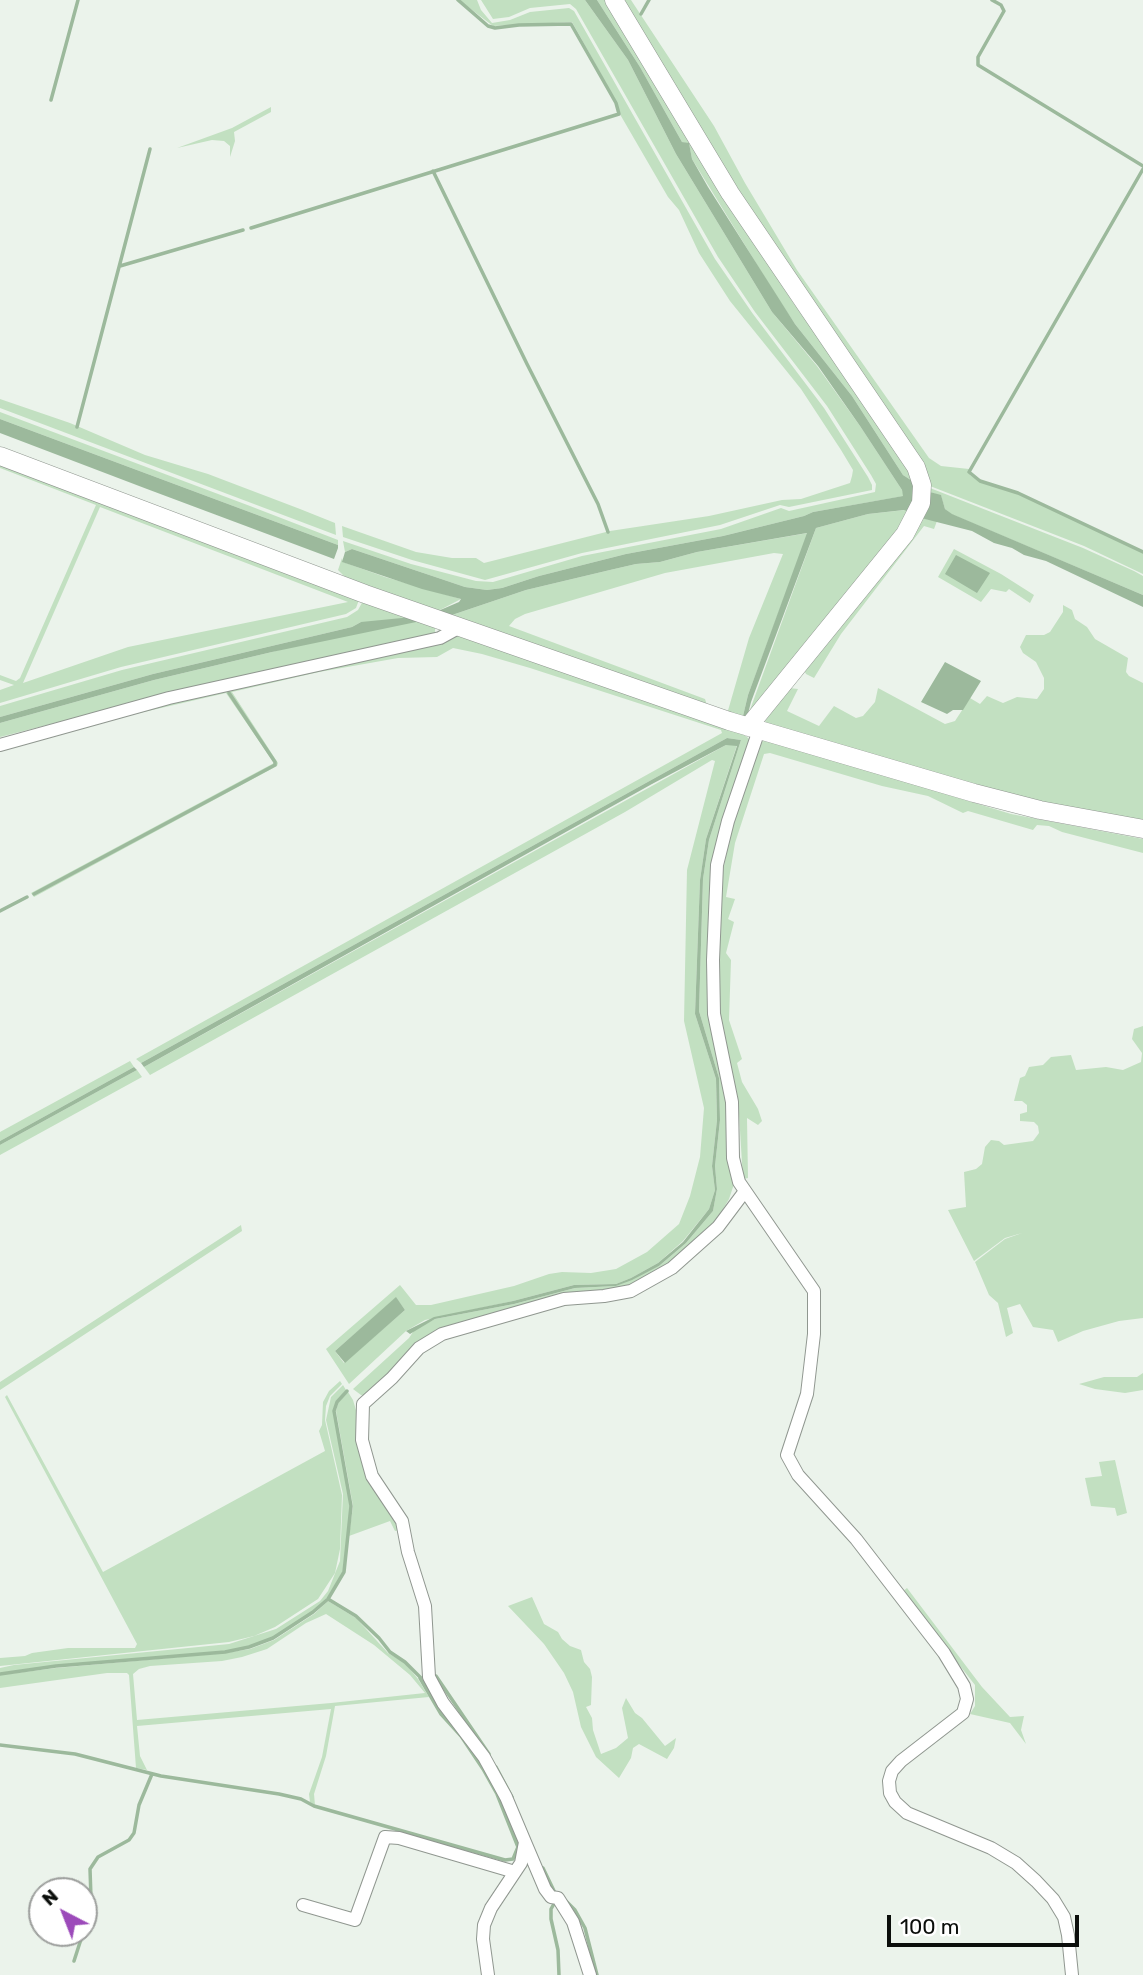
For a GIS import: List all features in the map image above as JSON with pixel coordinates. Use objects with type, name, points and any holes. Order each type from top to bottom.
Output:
[{"type":"main road","points":[[614,0],[730,193],[916,467],[922,485],[918,510],[905,534],[746,726]]},
{"type":"main road","points":[[0,456],[422,614],[746,726],[1040,810],[1143,830]]},
{"type":"street","points":[[0,745],[169,698],[440,638],[452,624]]},
{"type":"street","points":[[746,726],[717,865],[714,1014],[732,1102],[733,1158],[739,1182],[814,1291],[814,1334],[807,1394],[788,1455],[798,1475],[856,1539],[944,1653],[964,1686],[967,1699],[963,1713],[892,1771],[889,1781],[894,1802],[907,1813],[991,1848],[1017,1863],[1036,1881],[1053,1899],[1064,1917],[1072,1975]]},
{"type":"street","points":[[590,1975],[573,1922],[558,1898],[551,1897],[545,1889],[506,1797],[484,1757],[443,1703],[429,1677],[425,1606],[408,1552],[402,1521],[372,1476],[362,1440],[363,1404],[392,1378],[419,1348],[442,1334],[553,1302],[631,1291],[672,1268],[718,1227],[745,1191]]},
{"type":"street","points":[[303,1905],[355,1920],[385,1836],[515,1872]]},
{"type":"street","points":[[488,1975],[482,1939],[484,1925],[491,1908],[521,1863],[525,1842]]},
{"type":"shaded area","points":[[459,0],[477,0],[481,10],[492,23],[510,20],[530,12],[569,8],[574,11],[715,259],[824,408],[868,477],[872,490],[789,507],[780,505],[720,525],[582,553],[485,580],[343,537],[342,526],[416,552],[452,558],[476,558],[484,563],[610,531],[709,516],[782,500],[801,499],[850,483],[852,476],[853,470],[801,389],[730,301],[699,253],[679,210],[668,197],[621,116],[617,103],[572,22],[493,26]]},
{"type":"shaded area","points":[[481,0],[585,0],[628,60],[676,154],[772,312],[817,366],[860,426],[904,496],[813,512],[723,536],[626,554],[487,590],[465,587],[352,549],[345,552],[343,541],[411,564],[476,581],[493,582],[582,556],[721,529],[781,508],[789,511],[875,492],[876,484],[871,475],[827,406],[755,312],[718,257],[576,9],[570,4],[530,8],[509,17],[493,19]]},
{"type":"shaded area","points":[[585,0],[597,0],[640,67],[682,142],[689,143],[692,159],[708,187],[795,324],[852,396],[903,475],[917,484],[912,513],[904,510],[868,514],[816,528],[747,718],[743,716],[748,695],[807,533],[610,570],[526,590],[449,616],[438,611],[461,599],[342,562],[345,552],[352,549],[465,587],[487,590],[626,554],[723,536],[813,512],[903,496],[902,490],[818,366],[772,312],[676,154],[628,60]]},
{"type":"shaded area","points":[[597,0],[609,0],[743,225],[917,484],[903,475],[852,396],[777,297],[692,159],[689,144],[682,142],[640,67]]},
{"type":"shaded area","points":[[623,0],[631,0],[714,126],[797,270],[929,458],[941,466],[969,469],[970,475],[980,481],[1018,493],[1138,550],[1143,553],[1143,574],[1084,546],[930,486],[751,215]]},
{"type":"shaded area","points":[[271,107],[271,112],[234,132],[235,141],[230,157],[230,146],[224,141],[212,140],[177,148],[232,128]]},
{"type":"shaded area","points":[[0,399],[70,423],[145,455],[208,474],[335,523],[336,535],[0,408]]},
{"type":"shaded area","points":[[0,412],[338,540],[338,545],[0,419]]},
{"type":"shaded area","points":[[0,419],[338,545],[334,559],[0,433]]},
{"type":"shaded area","points":[[0,461],[360,597],[356,608],[346,614],[121,667],[0,703],[0,690],[14,685],[0,680],[0,675],[16,681],[20,678],[96,505],[0,468]],"holes":[[[100,507],[348,602],[128,647],[23,683]]]},
{"type":"shaded area","points":[[930,488],[1134,571],[1143,576],[1143,595],[951,514],[945,509],[941,496],[930,492]]},
{"type":"shaded area","points":[[930,492],[941,495],[945,509],[952,514],[1143,595],[1143,607],[1046,561],[994,543],[972,531],[921,518],[928,506]]},
{"type":"shaded area","points":[[905,510],[912,513],[890,544],[751,721],[727,714],[749,638],[783,554],[774,553],[665,573],[525,614],[509,626],[705,699],[708,708],[449,616],[526,590],[610,570],[808,533],[748,695],[743,716],[747,718],[816,528],[868,514]]},
{"type":"shaded area","points":[[921,518],[937,521],[934,529],[924,526],[841,634],[814,678],[806,674],[804,670]]},
{"type":"shaded area","points":[[954,549],[1034,595],[1030,603],[1009,589],[1006,592],[991,589],[981,602],[938,577]]},
{"type":"shaded area","points":[[956,555],[990,573],[977,593],[945,574]]},
{"type":"shaded area","points":[[342,558],[343,562],[385,577],[461,599],[438,611],[345,577],[338,570]]},
{"type":"shaded area","points":[[364,599],[435,626],[435,633],[0,737],[0,723],[154,680],[272,652],[374,622],[361,622],[352,627],[153,674],[0,717],[0,706],[122,670],[347,617],[358,610]]},
{"type":"shaded area","points":[[1063,605],[1072,610],[1075,619],[1087,627],[1095,639],[1128,658],[1126,672],[1143,683],[1143,825],[1055,809],[767,724],[765,721],[789,688],[798,689],[787,711],[819,726],[834,706],[856,718],[863,716],[875,702],[878,688],[945,724],[955,721],[970,698],[980,704],[987,696],[1003,703],[1017,697],[1037,699],[1044,689],[1044,678],[1036,662],[1023,653],[1020,647],[1026,635],[1044,635],[1050,632],[1063,612]]},
{"type":"shaded area","points":[[412,617],[421,621],[154,680],[0,723],[0,717],[153,674],[352,627],[361,622]]},
{"type":"shaded area","points":[[455,634],[743,733],[750,740],[725,821],[711,959],[729,1089],[734,1184],[729,1199],[711,1226],[681,1256],[629,1288],[473,1320],[431,1334],[413,1346],[390,1374],[365,1396],[353,1389],[409,1338],[415,1329],[435,1319],[514,1304],[575,1288],[616,1286],[659,1266],[686,1243],[713,1211],[717,1189],[715,1166],[720,1120],[719,1078],[699,1011],[703,879],[709,840],[741,740],[727,738],[141,1063],[136,1059],[722,733],[721,730],[530,668],[453,648],[437,657],[398,658],[319,672],[232,692],[278,763],[277,766],[34,897],[31,893],[274,763],[226,693],[31,738]]},
{"type":"shaded area","points":[[945,662],[981,681],[963,710],[953,710],[947,714],[921,702]]},
{"type":"shaded area","points":[[727,738],[741,740],[709,840],[703,879],[699,1011],[719,1078],[720,1120],[715,1166],[717,1189],[713,1211],[686,1243],[659,1266],[632,1280],[616,1286],[575,1288],[514,1304],[435,1319],[410,1334],[406,1331],[434,1317],[574,1285],[616,1284],[631,1278],[658,1263],[683,1242],[709,1209],[715,1190],[712,1166],[717,1120],[716,1079],[695,1014],[700,880],[706,839],[737,746],[726,745],[652,784],[144,1067],[141,1063]]},
{"type":"shaded area","points":[[765,739],[1011,814],[1143,839],[1143,853],[1062,832],[1049,826],[1037,825],[1033,830],[968,811],[963,813],[928,796],[882,786],[770,753],[764,754],[735,843],[726,897],[735,899],[728,919],[734,922],[726,953],[731,960],[729,1020],[742,1059],[737,1063],[742,1082],[762,1121],[758,1125],[747,1118],[748,1178],[743,1179],[738,1098],[721,1027],[717,990],[722,876],[731,831],[759,744]]},
{"type":"shaded area","points":[[726,745],[737,745],[706,839],[700,880],[695,1014],[716,1079],[717,1120],[712,1166],[715,1190],[709,1209],[683,1241],[658,1263],[631,1278],[616,1284],[574,1285],[425,1320],[406,1331],[349,1384],[326,1349],[400,1285],[416,1305],[431,1305],[514,1286],[549,1274],[591,1273],[616,1269],[647,1252],[679,1224],[690,1196],[700,1157],[704,1108],[684,1021],[687,870],[715,761],[712,760],[625,812],[150,1075],[144,1067]],"holes":[[[396,1298],[405,1310],[344,1363],[335,1351]]]},
{"type":"shaded area","points":[[1143,1026],[1143,1318],[1119,1321],[1083,1331],[1058,1342],[1053,1330],[1033,1327],[1020,1304],[1007,1308],[1013,1333],[1006,1337],[998,1303],[989,1295],[975,1262],[1005,1239],[1022,1233],[1005,1238],[974,1261],[948,1210],[966,1207],[964,1172],[976,1169],[982,1164],[985,1147],[991,1140],[1004,1145],[1033,1141],[1039,1133],[1034,1122],[1020,1121],[1020,1114],[1027,1112],[1027,1105],[1022,1101],[1014,1101],[1020,1078],[1025,1076],[1029,1067],[1043,1065],[1051,1057],[1071,1055],[1076,1070],[1106,1067],[1123,1070],[1141,1062],[1142,1053],[1132,1039],[1134,1029]]},
{"type":"shaded area","points":[[130,1061],[134,1067],[0,1141],[0,1132]]},
{"type":"shaded area","points":[[134,1067],[137,1070],[0,1145],[0,1141]]},
{"type":"shaded area","points":[[137,1070],[142,1077],[0,1155],[0,1145]]},
{"type":"shaded area","points":[[241,1225],[242,1231],[0,1390],[0,1382]]},
{"type":"shaded area","points":[[396,1297],[405,1310],[345,1363],[335,1351]]},
{"type":"shaded area","points":[[1143,1373],[1143,1390],[1125,1393],[1079,1384],[1104,1377],[1137,1377]]},
{"type":"shaded area","points":[[340,1381],[342,1384],[330,1396],[326,1406],[325,1420],[342,1495],[340,1549],[335,1573],[318,1599],[275,1627],[229,1642],[0,1666],[0,1658],[68,1648],[135,1648],[137,1644],[5,1397],[7,1395],[103,1572],[325,1451],[319,1431],[322,1425],[323,1402],[329,1391]]},
{"type":"shaded area","points":[[343,1385],[346,1390],[336,1401],[333,1410],[350,1506],[343,1571],[327,1598],[313,1611],[273,1638],[225,1651],[56,1665],[0,1673],[0,1668],[14,1665],[229,1644],[276,1629],[320,1601],[328,1591],[340,1561],[343,1494],[326,1420],[331,1397]]},
{"type":"shaded area","points":[[348,1392],[358,1417],[359,1436],[400,1530],[395,1531],[390,1521],[349,1536],[353,1506],[336,1411],[338,1403]]},
{"type":"shaded area","points":[[1115,1460],[1127,1513],[1117,1516],[1115,1508],[1091,1506],[1085,1478],[1102,1476],[1099,1462]]},
{"type":"shaded area","points":[[907,1588],[982,1687],[1010,1717],[1024,1716],[1021,1730],[1026,1744],[1010,1723],[970,1714],[975,1706],[975,1685],[902,1592]]},
{"type":"shaded area","points":[[532,1597],[544,1624],[558,1632],[570,1646],[581,1650],[584,1662],[590,1669],[591,1705],[586,1707],[592,1718],[601,1754],[616,1748],[628,1738],[622,1708],[626,1698],[635,1713],[665,1746],[676,1738],[674,1748],[667,1759],[639,1744],[633,1748],[631,1758],[619,1778],[596,1757],[581,1727],[573,1692],[564,1673],[544,1644],[508,1606]]},
{"type":"shaded area","points":[[328,1601],[356,1618],[388,1653],[405,1663],[429,1697],[335,1706],[326,1756],[314,1794],[315,1805],[310,1802],[309,1794],[322,1757],[331,1709],[137,1726],[140,1756],[147,1770],[136,1768],[127,1673],[107,1673],[0,1688],[0,1675],[250,1649],[274,1640],[314,1614]],"holes":[[[326,1614],[374,1645],[410,1675],[425,1693],[137,1720],[133,1674],[139,1669],[242,1657],[267,1649],[306,1623]]]},
{"type":"waterway","points":[[51,100],[78,0]]},
{"type":"waterway","points":[[251,228],[619,114],[616,103],[571,24],[495,28],[488,26],[458,0]]},
{"type":"waterway","points":[[641,14],[649,0]]},
{"type":"waterway","points":[[992,0],[1001,5],[1004,11],[978,57],[978,65],[1143,166]]},
{"type":"waterway","points":[[77,427],[150,149]]},
{"type":"waterway","points":[[1143,169],[969,472],[980,481],[1018,493],[1143,552]]},
{"type":"waterway","points":[[433,171],[598,504],[608,532]]},
{"type":"waterway","points":[[120,266],[243,230]]},
{"type":"waterway","points":[[34,894],[275,765],[229,693]]},
{"type":"waterway","points":[[0,911],[27,897]]},
{"type":"waterway","points":[[0,1674],[56,1666],[225,1652],[273,1638],[313,1612],[328,1599],[344,1572],[351,1506],[334,1411],[337,1402],[347,1391]]},
{"type":"waterway","points":[[328,1599],[356,1616],[390,1652],[421,1678]]},
{"type":"waterway","points":[[433,1677],[436,1676],[489,1754]]},
{"type":"waterway","points":[[0,1745],[75,1754],[161,1776],[279,1794],[505,1860],[513,1859],[518,1847],[497,1794],[461,1736],[441,1714],[420,1678]]},
{"type":"waterway","points":[[496,1767],[512,1797]]},
{"type":"waterway","points":[[90,1877],[90,1869],[98,1857],[129,1840],[134,1833],[139,1805],[152,1774]]},
{"type":"waterway","points":[[543,1868],[555,1893]]},
{"type":"waterway","points":[[566,1901],[575,1910],[585,1928],[597,1975]]},
{"type":"waterway","points":[[555,1902],[551,1909],[551,1919],[558,1950],[559,1975]]},
{"type":"waterway","points":[[74,1961],[78,1947]]}]
